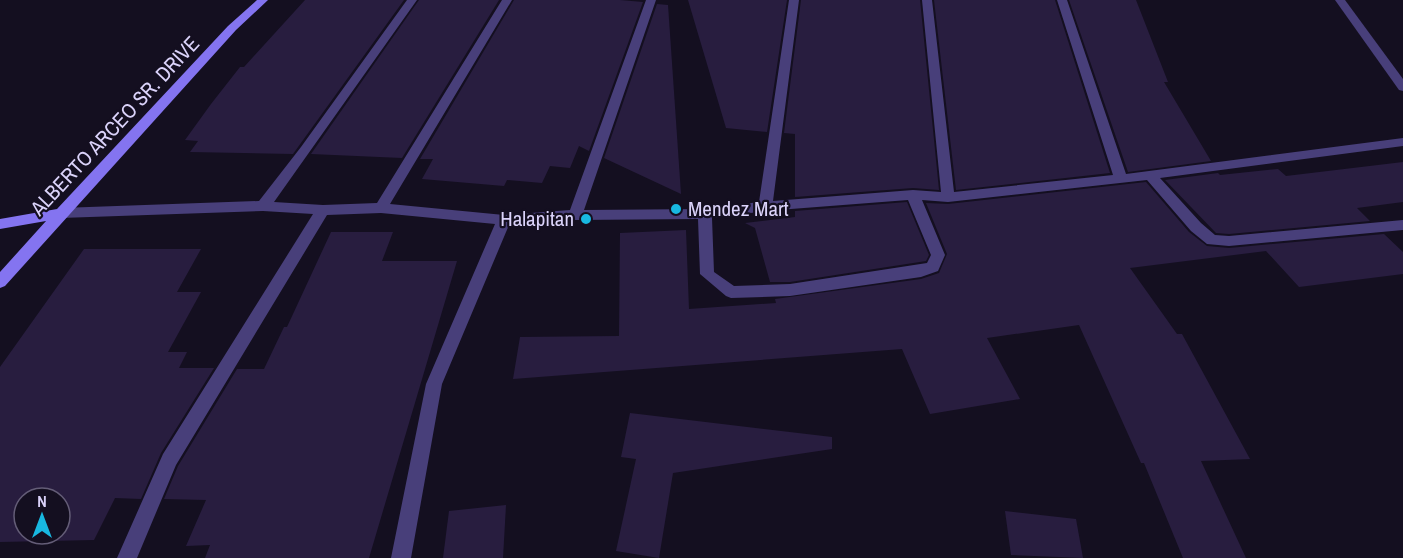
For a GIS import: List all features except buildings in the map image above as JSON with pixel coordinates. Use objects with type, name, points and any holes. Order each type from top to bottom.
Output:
[{"type":"street","name":"ALBERTO ARCEO SR. DRIVE","points":[[0,282],[232,28],[263,0]]},
{"type":"street","points":[[263,206],[306,150],[412,0]]},
{"type":"street","points":[[381,208],[507,0]]},
{"type":"street","points":[[575,216],[651,0]]},
{"type":"street","points":[[765,206],[794,0]]},
{"type":"street","points":[[927,0],[948,197]]},
{"type":"street","points":[[1062,0],[1121,179]]},
{"type":"street","points":[[1340,0],[1403,87]]},
{"type":"street","points":[[0,224],[61,213],[263,206],[323,210],[381,208],[504,220],[575,216],[705,214],[765,206],[913,195],[948,197],[1121,179],[1403,142]]},
{"type":"street","points":[[1150,175],[1196,227],[1212,240],[1229,241],[1403,225]]},
{"type":"street","points":[[705,214],[707,274],[731,292],[790,290],[921,272],[933,267],[938,255],[913,195]]},
{"type":"street","points":[[127,558],[170,460],[323,210]]},
{"type":"street","points":[[401,558],[434,384],[504,220]]},
{"type":"place","name":"Mendez Mart","points":[[676,209]]},
{"type":"place","name":"Halapitan","points":[[586,219]]}]
